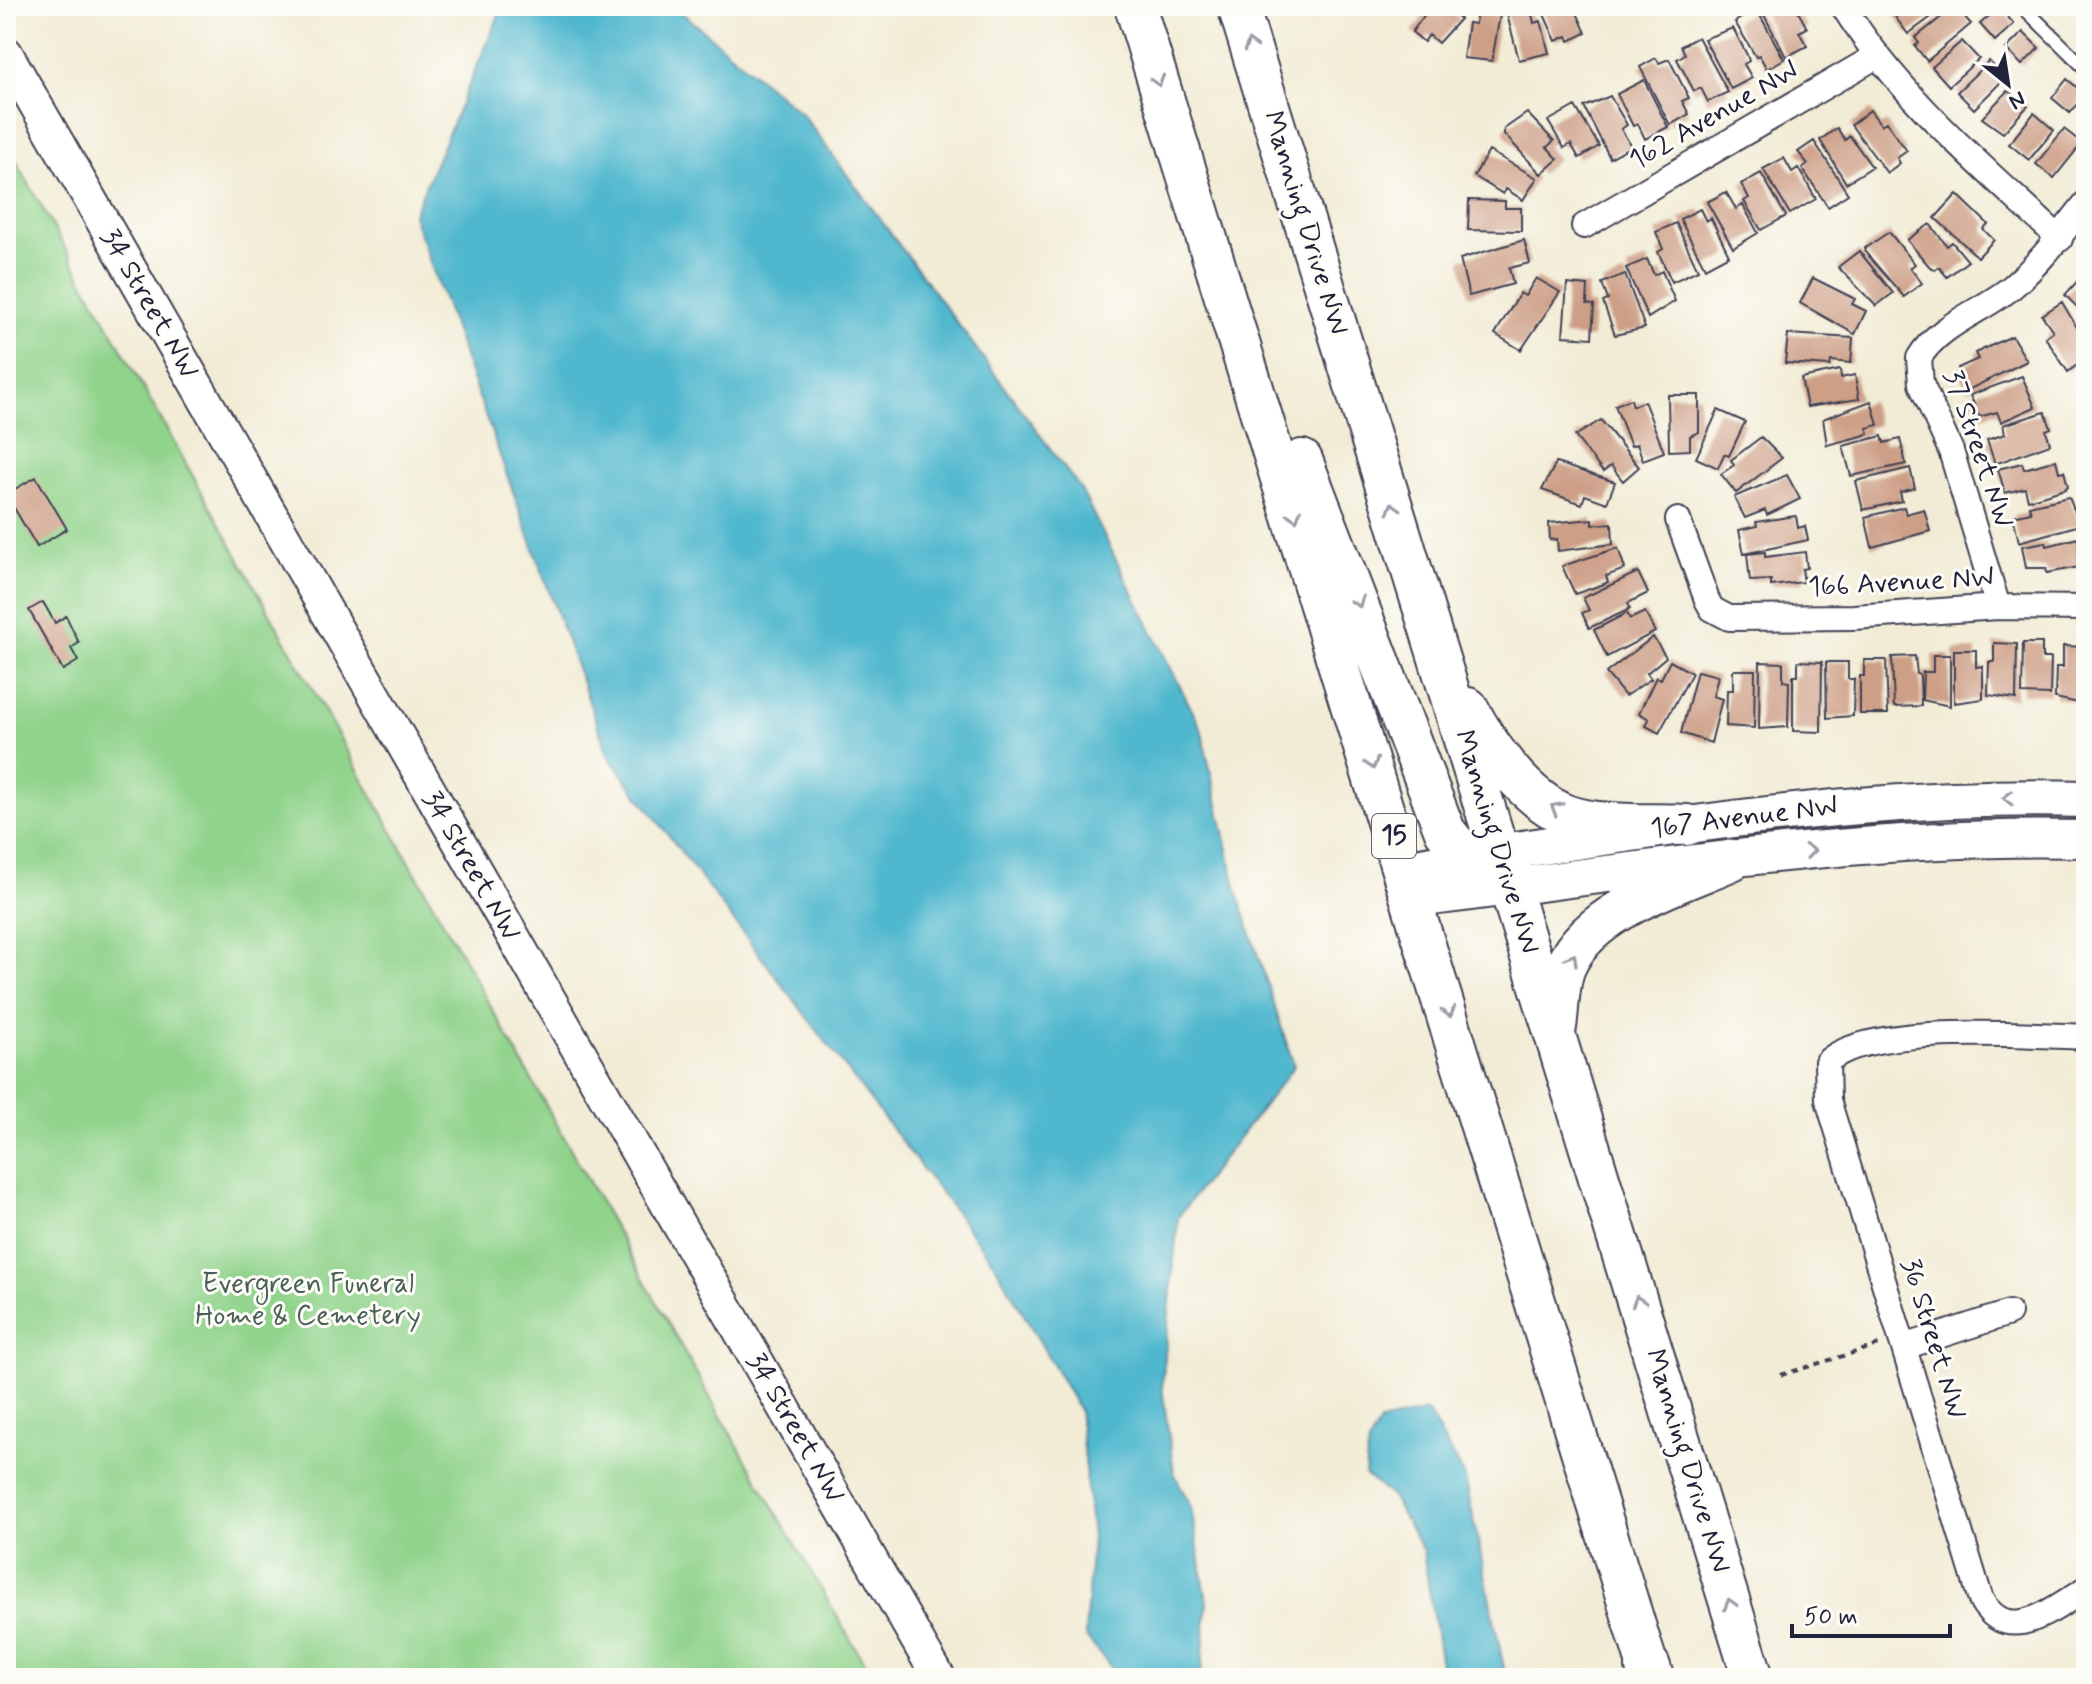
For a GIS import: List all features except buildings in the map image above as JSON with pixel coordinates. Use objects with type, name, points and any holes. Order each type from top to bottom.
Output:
[{"type":"main road","name":"15","points":[[1135,6],[1409,884],[1650,1672]]},
{"type":"main road","name":"Manning Drive NW","points":[[1238,6],[1433,636],[1491,865],[1555,1035],[1753,1678]]},
{"type":"main road","points":[[1236,326],[1301,458],[1324,513],[1434,808],[1445,831],[1491,865]]},
{"type":"main road","points":[[1433,636],[1479,729],[1517,777],[1558,811],[1609,821],[1687,825]]},
{"type":"main road","name":"167 Avenue NW","points":[[1409,884],[1687,825],[1890,801],[2086,799]]},
{"type":"main road","name":"167 Avenue NW","points":[[1409,884],[1491,865],[1732,860],[1938,839],[2086,839]]},
{"type":"main road","points":[[1555,1035],[1566,965],[1591,931],[1631,905],[1732,860]]},
{"type":"street","points":[[1843,6],[1875,57],[1911,99],[2060,239],[2086,203]]},
{"type":"street","name":"34 Street NW","points":[[6,53],[939,1678]]},
{"type":"street","name":"162 Avenue NW","points":[[1584,226],[1875,57]]},
{"type":"street","name":"37 Street NW","points":[[1998,607],[1951,451],[1921,384],[1919,358],[1935,339],[2011,287],[2060,239]]},
{"type":"street","name":"166 Avenue NW","points":[[1678,520],[1712,609],[1720,615],[1743,620],[1832,618],[1998,607],[2086,608]]},
{"type":"street","name":"36 Street NW","points":[[2086,1037],[1933,1036],[1852,1046],[1827,1062],[1828,1100],[1981,1600],[1991,1616],[2005,1624],[2024,1622],[2086,1589]]},
{"type":"street","points":[[1902,1343],[2009,1313]]},
{"type":"lane","points":[[2022,6],[2086,69]]},
{"type":"path","points":[[1781,1375],[1902,1343]]},
{"type":"green space","name":"Evergreen Funeral Home & Cemetery","points":[[6,143],[717,1410],[873,1678],[6,1678]]},
{"type":"water","points":[[503,6],[674,6],[802,114],[1081,490],[1201,728],[1237,891],[1294,1066],[1178,1217],[1162,1387],[1174,1473],[1191,1507],[1207,1602],[1201,1678],[1120,1678],[1085,1636],[1092,1537],[1079,1410],[994,1263],[609,757],[413,215]]},
{"type":"water","points":[[1427,1411],[1465,1477],[1506,1678],[1443,1678],[1423,1551],[1392,1497],[1365,1475],[1368,1445],[1380,1422]]}]
